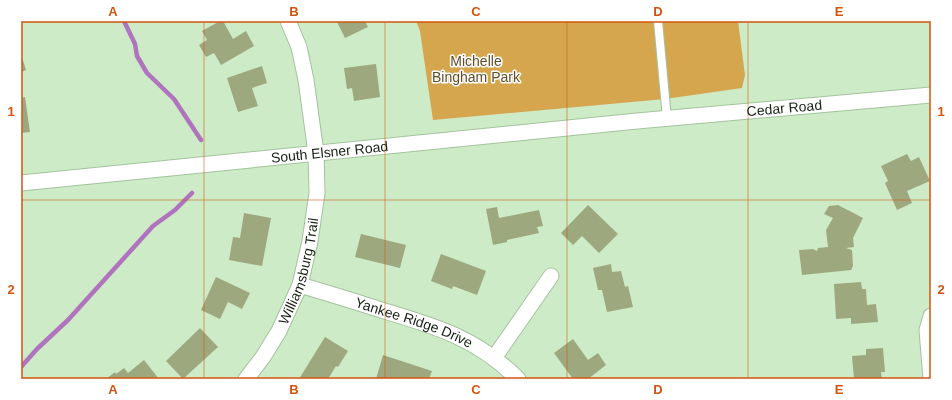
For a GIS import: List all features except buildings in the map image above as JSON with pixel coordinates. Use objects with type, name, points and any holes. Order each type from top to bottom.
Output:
[{"type":"street","name":"Williamsburg Trail","points":[[246,379],[263,357],[279,331],[300,285],[310,241],[317,192],[316,153],[305,73],[299,46],[288,21]]},
{"type":"street","name":"Cedar Road","points":[[637,121],[931,95]]},
{"type":"street","name":"South Elsner Road","points":[[21,183],[637,121]]},
{"type":"street","points":[[494,358],[551,276]]},
{"type":"street","name":"Yankee Ridge Drive","points":[[300,285],[433,325],[460,337],[494,358],[518,379]]},
{"type":"street","points":[[931,316],[927,330],[931,379]]},
{"type":"lane","points":[[658,21],[667,119]]},
{"type":"green space","name":"Michelle Bingham Park","points":[[416,21],[738,21],[745,75],[742,88],[665,99],[433,120],[420,31]]},
{"type":"waterway","points":[[124,21],[135,44],[137,56],[147,73],[174,99],[201,140]]},
{"type":"waterway","points":[[21,367],[37,349],[68,320],[153,226],[175,210],[192,193]]}]
